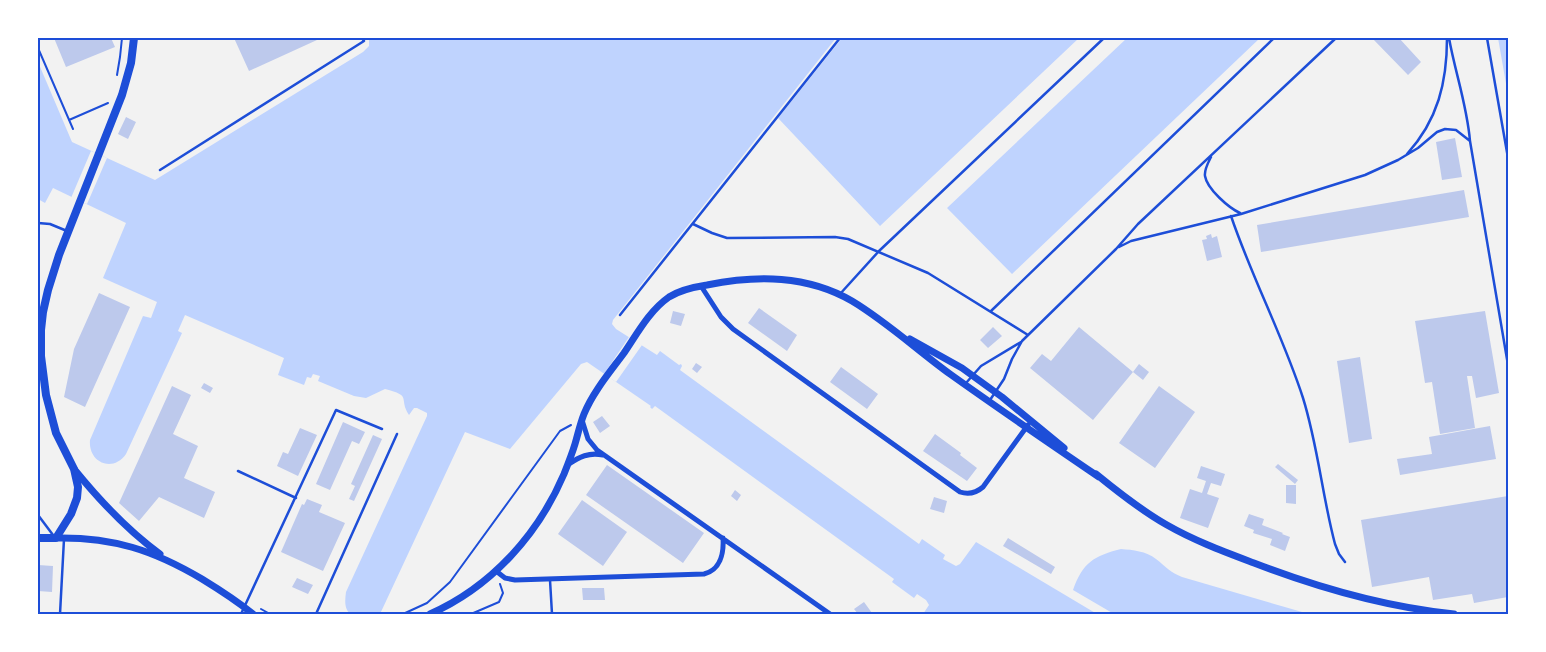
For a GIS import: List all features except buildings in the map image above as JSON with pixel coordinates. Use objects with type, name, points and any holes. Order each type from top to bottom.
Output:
[{"type":"main road","points":[[38,538],[60,538],[76,503],[78,488],[74,469],[60,442],[51,416],[44,381],[39,330],[46,297],[68,232],[126,84],[134,38]]},
{"type":"street","points":[[430,614],[465,595],[496,571],[517,550],[539,521],[553,497],[568,465],[587,407],[652,312],[667,298],[679,292],[701,286],[744,279],[780,278],[809,284],[840,295],[892,329],[989,402],[1029,424]]},
{"type":"street","points":[[701,286],[721,317],[733,329],[960,492],[974,492],[984,487],[1029,424]]},
{"type":"street","points":[[892,329],[946,358],[996,392],[1029,424],[1167,525],[1236,556],[1296,579],[1344,594],[1398,606],[1454,614]]},
{"type":"street","points":[[582,419],[588,439],[603,455],[830,614]]},
{"type":"street","points":[[568,465],[578,458],[589,454],[603,455]]},
{"type":"street","points":[[74,469],[104,504],[129,529],[170,562]]},
{"type":"street","points":[[60,538],[87,538],[112,542],[141,550],[170,562],[230,596],[243,611],[253,614]]},
{"type":"street","points":[[496,571],[501,576],[510,579],[704,574],[711,572],[720,561],[723,552],[723,538]]},
{"type":"lane","points":[[160,170],[364,41],[362,38]]},
{"type":"lane","points":[[620,315],[840,38]]},
{"type":"lane","points":[[840,295],[879,251],[1104,38]]},
{"type":"lane","points":[[991,311],[1274,38]]},
{"type":"lane","points":[[965,385],[984,364],[1022,341],[1116,249],[1138,224],[1336,38]]},
{"type":"lane","points":[[1448,38],[1467,115],[1508,365]]},
{"type":"lane","points":[[1404,156],[1426,129],[1440,98],[1445,76],[1448,38]]},
{"type":"lane","points":[[1487,38],[1508,158]]},
{"type":"lane","points":[[1116,249],[1132,242],[1241,214],[1364,175],[1404,156],[1418,148],[1437,132],[1445,129],[1456,130],[1470,141]]},
{"type":"lane","points":[[1213,154],[1205,172],[1206,181],[1227,205],[1241,214]]},
{"type":"lane","points":[[1231,216],[1244,254],[1292,368],[1302,397],[1316,445],[1335,544],[1345,562]]},
{"type":"lane","points":[[38,223],[50,224],[68,232]]},
{"type":"lane","points":[[692,224],[728,238],[842,238],[856,241],[928,273],[1028,335]]},
{"type":"lane","points":[[989,402],[1004,379],[1022,341]]},
{"type":"lane","points":[[38,366],[40,343]]},
{"type":"lane","points":[[243,611],[336,410],[382,429]]},
{"type":"lane","points":[[316,614],[397,434]]},
{"type":"lane","points":[[238,471],[296,498]]},
{"type":"lane","points":[[38,515],[43,524],[60,538],[60,614]]},
{"type":"lane","points":[[550,579],[552,614]]},
{"type":"path","points":[[122,38],[115,81],[126,84]]},
{"type":"path","points":[[38,48],[73,129]]},
{"type":"path","points":[[69,120],[108,104],[111,96]]},
{"type":"path","points":[[403,614],[426,603],[445,588],[560,431],[582,419]]},
{"type":"path","points":[[471,614],[496,604],[501,599],[503,593],[496,571]]},
{"type":"water","points":[[369,38],[836,38],[613,320],[612,324],[616,329],[657,355],[660,351],[679,365],[681,364],[680,370],[919,544],[922,539],[945,555],[943,559],[956,566],[960,564],[976,542],[1097,614],[923,614],[929,605],[926,600],[917,594],[914,598],[892,582],[894,579],[655,406],[652,409],[651,406],[587,362],[581,364],[510,449],[465,432],[380,614],[350,614],[346,607],[345,598],[346,592],[427,416],[427,413],[417,408],[414,408],[409,415],[402,396],[394,391],[385,389],[366,398],[354,396],[318,381],[320,376],[313,374],[311,378],[307,377],[304,385],[278,375],[284,358],[185,315],[178,331],[182,333],[126,454],[115,463],[102,463],[97,460],[90,448],[90,440],[143,316],[151,318],[157,302],[103,278],[126,223],[53,188],[45,203],[38,199],[38,62],[72,142],[155,180],[363,52],[369,46]]},
{"type":"water","points":[[842,38],[1079,38],[880,226],[778,118]]},
{"type":"water","points":[[1127,38],[1260,38],[1012,274],[947,208]]},
{"type":"water","points":[[1498,38],[1508,38],[1508,95]]},
{"type":"water","points":[[1121,549],[1135,550],[1148,554],[1182,577],[1309,614],[1114,614],[1073,590],[1085,567],[1104,554]]},
{"type":"pier","points":[[91,151],[107,158],[87,204],[71,198]]},
{"type":"pier","points":[[629,337],[642,345],[616,382],[604,374]]}]
